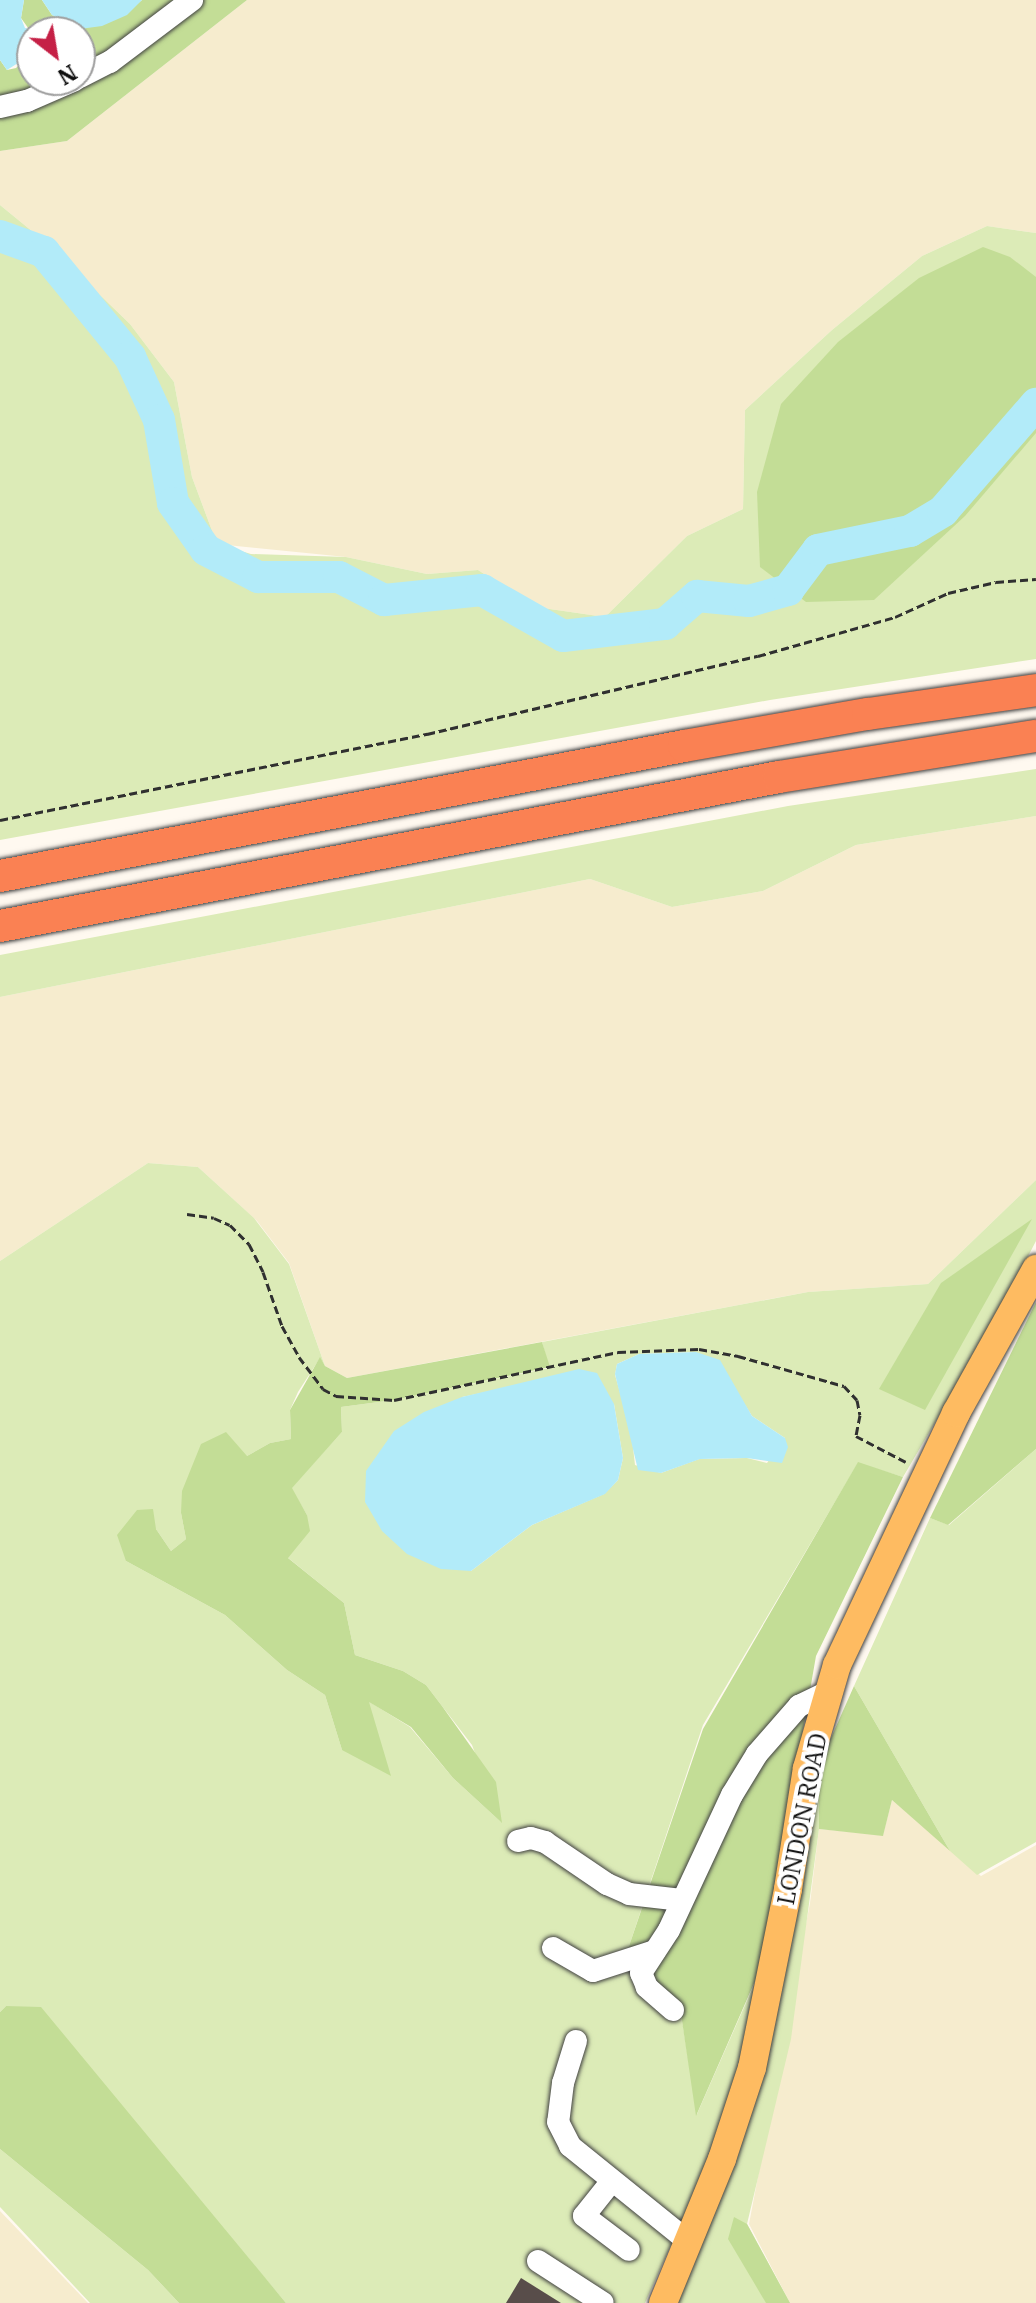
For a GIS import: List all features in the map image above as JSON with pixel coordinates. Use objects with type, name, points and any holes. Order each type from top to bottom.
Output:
[{"type":"highway","points":[[0,876],[684,746],[868,714],[1036,690]]},
{"type":"highway","points":[[0,926],[779,777],[1036,736]]},
{"type":"main road","name":"LONDON ROAD","points":[[663,2303],[690,2243],[752,2068],[788,1889],[807,1768],[837,1665],[956,1413],[1036,1269]]},
{"type":"street","points":[[96,69],[192,0]]},
{"type":"street","points":[[0,107],[39,96]]},
{"type":"street","points":[[673,2010],[642,1980],[641,1973],[682,1900],[732,1795],[757,1754],[799,1706],[830,1691]]},
{"type":"street","points":[[518,1841],[531,1838],[545,1842],[607,1884],[629,1894],[682,1900]]},
{"type":"street","points":[[553,1948],[593,1971],[655,1951]]},
{"type":"street","points":[[576,2041],[563,2083],[558,2122],[570,2146],[690,2243]]},
{"type":"street","points":[[611,2182],[584,2216],[629,2250]]},
{"type":"street","points":[[538,2261],[603,2303]]},
{"type":"path","points":[[0,820],[427,734],[758,656],[895,617],[948,593],[996,582],[1036,579]]},
{"type":"path","points":[[187,1214],[214,1218],[230,1225],[249,1244],[293,1347],[315,1380],[336,1396],[394,1400],[618,1352],[699,1349],[738,1356],[844,1386],[857,1400],[860,1415],[856,1436],[928,1472]]},
{"type":"shaded area","points":[[247,0],[1036,0],[1036,233],[987,226],[922,256],[832,330],[745,410],[743,509],[687,536],[605,617],[536,607],[478,570],[427,574],[346,557],[217,544],[192,477],[174,382],[130,324],[44,241],[0,205],[0,151],[67,141]]},
{"type":"shaded area","points":[[1036,816],[1036,1180],[928,1284],[808,1292],[347,1378],[325,1366],[289,1263],[257,1221],[198,1167],[148,1163],[0,1261],[0,997],[590,879],[672,907],[763,891],[856,845]]},
{"type":"shaded area","points":[[892,1800],[981,1876],[1036,1845],[1036,2303],[790,2303],[749,2224],[810,1903],[819,1829],[883,1835]]},
{"type":"shaded area","points":[[0,2211],[88,2303],[0,2303]]},
{"type":"green space","points":[[24,0],[42,0],[54,16],[21,16]]},
{"type":"green space","points":[[142,0],[247,0],[67,141],[0,151],[0,60],[7,70],[16,68],[16,96],[96,96],[96,23],[131,9]]},
{"type":"green space","points":[[0,205],[44,241],[130,324],[174,382],[192,477],[217,544],[251,554],[346,557],[427,574],[478,570],[536,607],[605,617],[687,536],[743,509],[745,410],[832,330],[922,256],[987,226],[1036,233],[1036,659],[770,700],[0,840]]},
{"type":"green space","points":[[983,247],[1010,257],[1036,277],[1036,433],[965,516],[874,600],[806,602],[760,567],[757,492],[781,404],[838,342],[919,278]]},
{"type":"green space","points":[[1036,769],[1036,816],[856,845],[763,891],[672,907],[590,879],[0,997],[0,955],[788,806]]},
{"type":"green space","points":[[148,1163],[198,1167],[254,1218],[289,1264],[325,1366],[320,1358],[298,1392],[290,1410],[291,1439],[270,1443],[247,1456],[181,1513],[186,1539],[171,1551],[156,1529],[126,1561],[225,1615],[287,1670],[325,1695],[342,1750],[368,1701],[410,1727],[453,1778],[501,1822],[472,1745],[426,1685],[403,1671],[355,1655],[344,1603],[287,1557],[307,1515],[291,1488],[342,1432],[341,1407],[394,1400],[549,1368],[542,1342],[808,1292],[928,1284],[1036,1180],[1036,1241],[990,1329],[903,1477],[858,1463],[703,1725],[628,1949],[681,2014],[697,2114],[760,1971],[740,2073],[702,2176],[645,2303],[286,2303],[175,2172],[6,2006],[0,2012],[0,1261]],"holes":[[[696,1352],[735,1389],[752,1416],[785,1438],[767,1463],[747,1458],[699,1459],[661,1473],[635,1465],[631,1430],[615,1375],[617,1364],[639,1354]],[[501,1389],[614,1404],[623,1458],[618,1480],[604,1494],[532,1525],[471,1571],[462,1397]]]},
{"type":"green space","points":[[1032,1219],[925,1410],[879,1389],[941,1283]]},
{"type":"green space","points":[[1036,1302],[1036,1449],[948,1525],[930,1518]]},
{"type":"green space","points":[[542,1342],[550,1367],[394,1400],[341,1407],[342,1432],[292,1488],[307,1515],[310,1531],[288,1558],[344,1603],[355,1655],[403,1671],[426,1685],[496,1782],[502,1823],[453,1778],[411,1727],[369,1702],[391,1776],[342,1750],[325,1695],[287,1670],[225,1615],[126,1561],[117,1535],[137,1510],[153,1509],[156,1529],[171,1551],[186,1539],[181,1513],[182,1491],[201,1444],[226,1432],[247,1456],[270,1443],[291,1439],[290,1410],[320,1357],[325,1366],[347,1378]]},
{"type":"green space","points":[[1036,1449],[1036,1842],[977,1875],[950,1851],[854,1686],[930,1518],[949,1525]]},
{"type":"green space","points":[[858,1462],[903,1477],[816,1656],[762,1965],[696,2116],[681,2014],[628,1949],[703,1729]]},
{"type":"green space","points":[[854,1686],[950,1851],[892,1800],[883,1836],[819,1829],[819,1765]]},
{"type":"green space","points":[[819,1764],[819,1829],[791,2039],[747,2224],[790,2303],[668,2303],[738,2136]]},
{"type":"green space","points":[[6,2006],[41,2007],[286,2303],[179,2303],[148,2270],[0,2149],[0,2012]]},
{"type":"green space","points":[[0,2149],[148,2270],[179,2303],[90,2303],[0,2207]]},
{"type":"green space","points":[[734,2217],[747,2224],[790,2303],[766,2303],[728,2239]]},
{"type":"water","points":[[0,0],[24,0],[21,16],[16,16],[16,64],[7,70],[0,60]]},
{"type":"water","points":[[42,0],[142,0],[127,15],[102,26],[96,27],[96,16],[52,15]]},
{"type":"water","points":[[696,1352],[720,1360],[752,1416],[785,1438],[788,1447],[782,1463],[747,1458],[700,1459],[661,1473],[638,1470],[615,1374],[617,1364],[639,1354]]},
{"type":"water","points":[[579,1369],[597,1373],[614,1404],[623,1458],[618,1480],[605,1494],[532,1525],[471,1571],[441,1569],[407,1554],[382,1531],[365,1502],[366,1471],[394,1431],[424,1412],[462,1397]]},
{"type":"building","points":[[521,2278],[561,2303],[506,2303]]},
{"type":"waterway","points":[[0,236],[44,252],[130,357],[159,420],[173,503],[206,550],[258,577],[339,577],[384,600],[482,590],[563,636],[665,624],[697,596],[749,601],[788,590],[818,550],[910,531],[943,511],[1036,404]]}]
